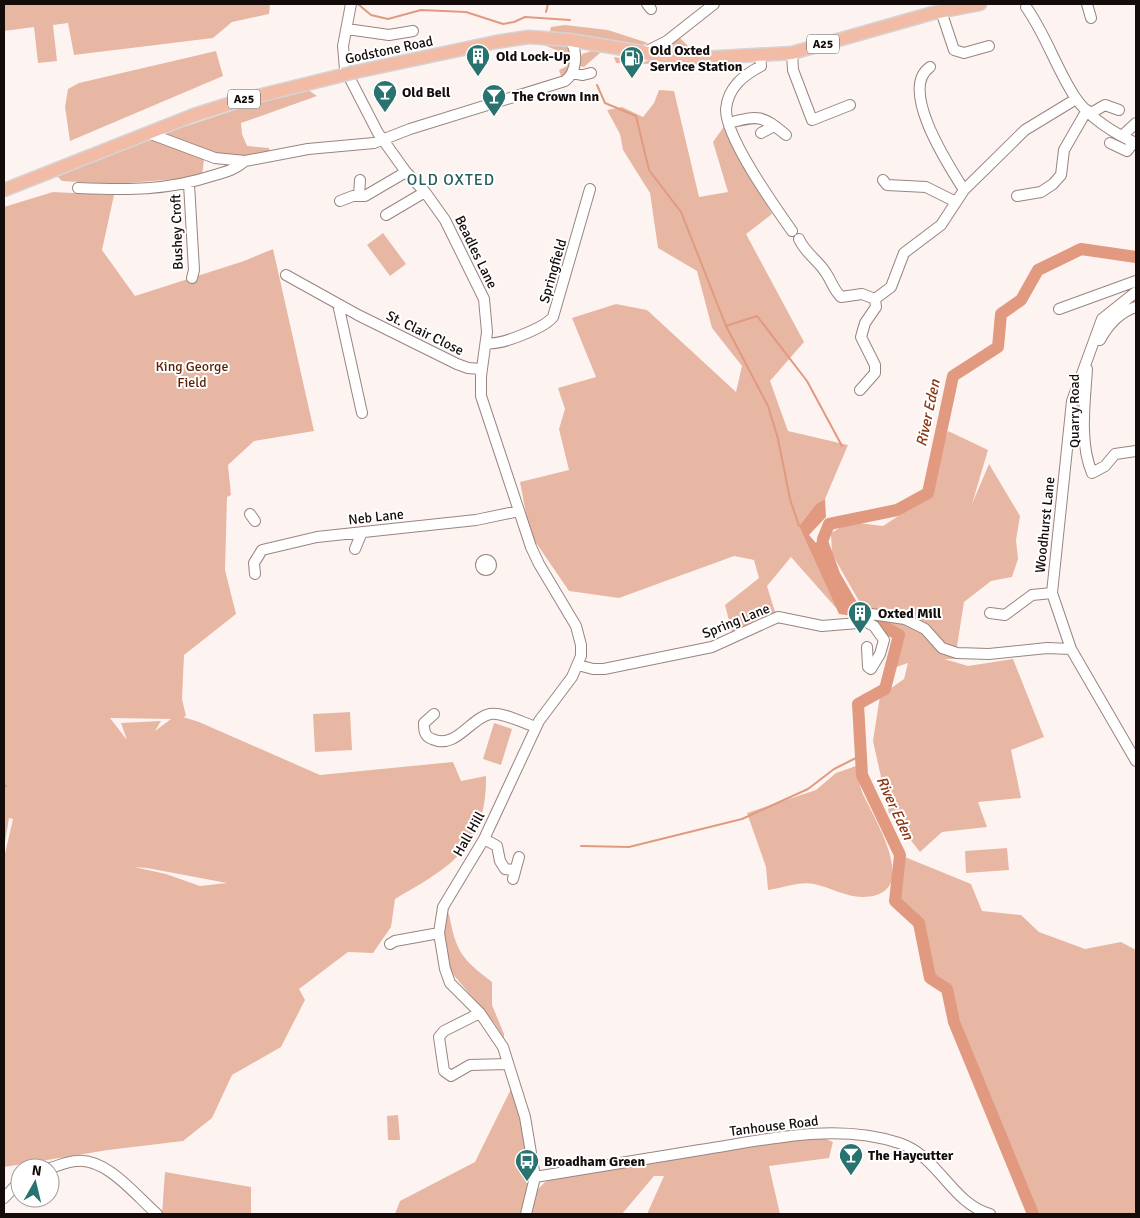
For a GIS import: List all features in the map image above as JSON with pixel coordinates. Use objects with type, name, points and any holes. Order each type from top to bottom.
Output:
[{"type":"main road","name":"A25","points":[[642,54],[683,59],[792,53],[935,9],[980,4]]},
{"type":"main road","name":"Godstone Road","points":[[4,190],[148,133],[238,101],[348,74],[515,39],[547,37],[601,45],[642,54]]},
{"type":"street","name":"Beadles Lane","points":[[351,4],[343,52],[345,69],[383,140],[406,172],[426,192],[446,220],[481,291],[486,315],[486,343],[481,369],[482,396],[519,511]]},
{"type":"street","points":[[642,54],[666,41],[714,4]]},
{"type":"street","points":[[1087,4],[1091,18]]},
{"type":"street","points":[[1026,6],[1040,26],[1076,99],[1089,112],[1122,136],[1135,142],[1127,151],[1110,143]]},
{"type":"street","points":[[935,9],[955,55],[989,46]]},
{"type":"street","points":[[347,29],[389,35],[413,31]]},
{"type":"street","points":[[148,133],[215,158],[245,161],[308,149],[374,143],[410,129],[565,81],[572,73],[576,56],[570,40]]},
{"type":"street","points":[[663,57],[666,41]]},
{"type":"street","points":[[576,56],[582,51],[601,45]]},
{"type":"street","points":[[792,53],[793,70],[812,120],[832,106],[850,105]]},
{"type":"street","points":[[760,56],[761,66],[739,80],[730,94],[726,109],[729,123],[751,171],[796,235],[804,250],[826,273],[831,287],[841,297],[862,294],[875,299]]},
{"type":"street","points":[[930,67],[924,72],[919,82],[924,114],[964,190]]},
{"type":"street","points":[[572,73],[591,73]]},
{"type":"street","points":[[875,299],[891,287],[904,253],[941,225],[964,190],[1025,130],[1076,99]]},
{"type":"street","points":[[1017,196],[1041,192],[1061,175],[1064,150],[1089,112],[1105,105],[1119,110]]},
{"type":"street","points":[[729,123],[754,116],[765,119],[786,135]]},
{"type":"street","points":[[1122,136],[1136,123]]},
{"type":"street","points":[[761,132],[774,126]]},
{"type":"street","points":[[209,177],[215,158]]},
{"type":"street","points":[[78,188],[136,191],[189,184],[238,168],[245,161]]},
{"type":"street","points":[[340,201],[352,196],[365,196],[406,172]]},
{"type":"street","points":[[359,196],[360,180]]},
{"type":"street","name":"Bushey Croft","points":[[189,184],[194,270],[192,278]]},
{"type":"street","points":[[885,186],[926,187],[956,202]]},
{"type":"street","name":"Springfield","points":[[486,343],[503,342],[547,322],[553,317],[590,189]]},
{"type":"street","points":[[386,215],[426,192]]},
{"type":"street","name":"St. Clair Close","points":[[286,275],[358,315],[457,364],[468,368],[481,369]]},
{"type":"street","points":[[1059,309],[1136,282]]},
{"type":"street","name":"Woodhurst Lane","points":[[1136,292],[1102,319],[1072,401],[1052,593],[1071,650],[1136,761]]},
{"type":"street","points":[[860,390],[875,373],[874,365],[861,337],[865,322],[876,307],[875,299]]},
{"type":"street","points":[[338,304],[362,413]]},
{"type":"street","points":[[1088,361],[1106,328],[1126,310],[1136,306]]},
{"type":"street","points":[[343,327],[358,315]]},
{"type":"street","name":"Quarry Road","points":[[1088,361],[1084,423],[1088,464],[1092,473],[1105,466],[1115,454],[1136,451]]},
{"type":"street","name":"Neb Lane","points":[[255,574],[254,563],[262,550],[317,537],[476,520],[519,511]]},
{"type":"street","name":"Hall Hill","points":[[519,511],[539,564],[567,609],[580,635],[581,651],[578,665],[536,727],[484,839],[443,907],[439,933],[445,969],[450,983],[480,1012],[503,1047],[525,1117],[535,1177]]},
{"type":"street","points":[[355,549],[362,532]]},
{"type":"street","points":[[990,613],[1005,615],[1032,595],[1052,593]]},
{"type":"street","name":"Spring Lane","points":[[578,665],[593,669],[604,669],[712,647],[778,617],[822,626],[864,621],[871,614],[905,619],[925,629],[942,648],[957,652],[989,654],[1047,648],[1071,650]]},
{"type":"street","points":[[864,621],[874,626],[884,640],[873,668],[868,667],[867,647]]},
{"type":"street","points":[[434,714],[424,723],[424,730],[427,737],[435,741],[454,738],[484,716],[493,714],[536,727]]},
{"type":"street","points":[[484,839],[497,846],[500,861],[505,869],[513,875],[519,857]]},
{"type":"street","points":[[390,944],[395,941],[439,933]]},
{"type":"street","points":[[480,1012],[444,1031],[439,1037],[444,1072],[450,1076],[470,1065],[508,1064]]},
{"type":"street","name":"Tanhouse Road","points":[[535,1177],[778,1138],[815,1134],[854,1134],[889,1140],[917,1151],[932,1163],[968,1203],[990,1214]]},
{"type":"street","points":[[60,1165],[77,1160],[97,1165],[112,1174],[157,1214]]},
{"type":"street","points":[[526,1214],[535,1177]]},
{"type":"green space","points":[[4,4],[270,4],[269,14],[232,22],[213,38],[74,55],[68,23],[53,25],[57,61],[38,63],[34,27],[4,31]]},
{"type":"green space","points":[[565,25],[608,30],[648,43],[635,48],[550,31],[551,27]]},
{"type":"green space","points":[[679,37],[695,53],[676,52],[672,49],[673,44]]},
{"type":"green space","points":[[539,43],[567,44],[571,57],[568,72],[562,79],[559,70],[567,66],[566,54]]},
{"type":"green space","points":[[595,50],[601,52],[584,67],[578,66],[582,54]]},
{"type":"green space","points":[[216,51],[223,76],[70,141],[65,107],[68,89],[79,83]]},
{"type":"green space","points":[[614,57],[644,62],[651,60],[652,64],[616,63]]},
{"type":"green space","points":[[304,87],[317,96],[241,123],[242,134],[247,146],[269,148],[270,152],[243,157],[220,155],[191,146],[165,133]]},
{"type":"green space","points":[[659,90],[674,91],[699,197],[728,192],[713,142],[725,125],[772,214],[746,234],[804,342],[770,381],[788,431],[848,445],[825,499],[816,504],[799,526],[837,609],[791,557],[767,586],[776,615],[732,632],[725,605],[759,578],[754,560],[734,556],[619,598],[569,591],[530,534],[520,482],[569,470],[559,429],[565,409],[558,388],[596,377],[572,318],[616,304],[647,310],[736,392],[742,366],[712,328],[697,271],[658,248],[650,193],[623,150],[620,134],[607,110],[622,107],[643,117],[654,103]]},
{"type":"green space","points":[[153,140],[204,159],[202,177],[115,184],[62,181],[57,176],[138,142]]},
{"type":"green space","name":"King George Field","points":[[53,192],[114,195],[102,250],[135,296],[244,261],[273,249],[314,431],[254,441],[228,465],[231,495],[227,497],[225,570],[236,614],[184,655],[182,699],[186,716],[183,717],[199,722],[320,775],[453,762],[461,781],[486,776],[485,800],[480,820],[462,852],[433,876],[395,899],[391,927],[373,953],[348,952],[299,989],[305,1000],[281,1047],[232,1075],[212,1118],[183,1141],[59,1158],[10,1158],[10,1166],[4,1167],[4,858],[13,819],[9,818],[4,848],[4,207]],"holes":[[[110,718],[171,719],[155,731],[161,721],[121,723],[127,740]],[[134,867],[227,883],[200,886],[166,874]]]},
{"type":"green space","points":[[383,233],[406,264],[390,276],[367,245]]},
{"type":"green space","points":[[948,431],[988,450],[972,504],[989,464],[1020,516],[1016,540],[1018,559],[1012,577],[991,581],[964,602],[955,659],[944,659],[968,666],[1013,659],[1044,737],[1011,750],[1021,798],[978,802],[987,827],[942,832],[920,852],[889,813],[873,741],[880,696],[904,679],[908,663],[896,667],[901,641],[876,622],[880,611],[863,608],[832,554],[831,533],[850,522],[883,526],[921,501]]},
{"type":"green space","points":[[350,712],[352,750],[315,752],[313,714]]},
{"type":"green space","points":[[494,723],[512,729],[501,765],[483,759]]},
{"type":"green space","points":[[856,766],[862,792],[876,819],[890,854],[893,870],[890,884],[881,894],[862,897],[809,883],[768,890],[766,867],[747,813],[816,790],[836,773]]},
{"type":"green space","points":[[1007,848],[1009,870],[966,873],[965,851]]},
{"type":"green space","points":[[900,855],[971,884],[982,911],[1021,915],[1039,932],[1085,949],[1121,942],[1136,950],[1136,1214],[1033,1214],[954,1022],[947,989],[930,978],[919,923],[895,901]]},
{"type":"green space","points":[[444,912],[449,914],[454,937],[462,954],[492,982],[492,1005],[504,1038],[495,1024],[451,972],[443,942]]},
{"type":"green space","points":[[514,1083],[535,1177],[526,1179],[530,1179],[537,1190],[545,1182],[555,1178],[734,1147],[823,1138],[833,1142],[829,1158],[769,1166],[780,1214],[647,1214],[664,1176],[654,1176],[622,1214],[395,1214],[400,1201],[475,1162]]},
{"type":"green space","points":[[398,1115],[400,1140],[388,1140],[387,1116]]},
{"type":"green space","points":[[165,1172],[251,1187],[251,1214],[162,1214]]},
{"type":"shaded area","points":[[825,499],[826,517],[809,535],[816,543],[822,529],[829,524],[826,535],[840,573],[862,611],[852,616],[839,614],[799,526],[816,504]]},
{"type":"waterway","points":[[358,4],[371,15],[388,19],[421,10],[466,12],[503,24],[525,17],[570,20]]},
{"type":"waterway","points":[[546,12],[548,4]]},
{"type":"waterway","points":[[597,85],[605,103],[636,116],[649,170],[681,212],[726,326],[768,406],[778,439],[790,499],[799,526]]},
{"type":"waterway","name":"River Eden","points":[[823,539],[829,524],[897,510],[928,493],[953,376],[998,347],[1001,314],[1021,300],[1038,270],[1081,249],[1136,257]]},
{"type":"waterway","points":[[726,326],[757,316],[807,381],[842,446]]},
{"type":"waterway","name":"River Eden","points":[[872,620],[899,635],[885,689],[858,704],[862,775],[900,855],[895,901],[919,923],[930,978],[947,989],[954,1022],[1033,1214]]},
{"type":"waterway","points":[[581,846],[629,847],[742,819],[808,789],[834,769],[860,756]]},
{"type":"place","name":"Old Lock-Up","points":[[478,77]]},
{"type":"place","name":"Old Oxted Service Station","points":[[632,79]]},
{"type":"place","name":"Old Bell","points":[[385,113]]},
{"type":"place","name":"The Crown Inn","points":[[494,117]]},
{"type":"place","name":"Oxted Mill","points":[[860,634]]},
{"type":"place","name":"The Haycutter","points":[[851,1176]]},
{"type":"place","name":"Broadham Green","points":[[527,1182]]},
{"type":"district","name":"OLD OXTED","points":[[451,180]]}]
